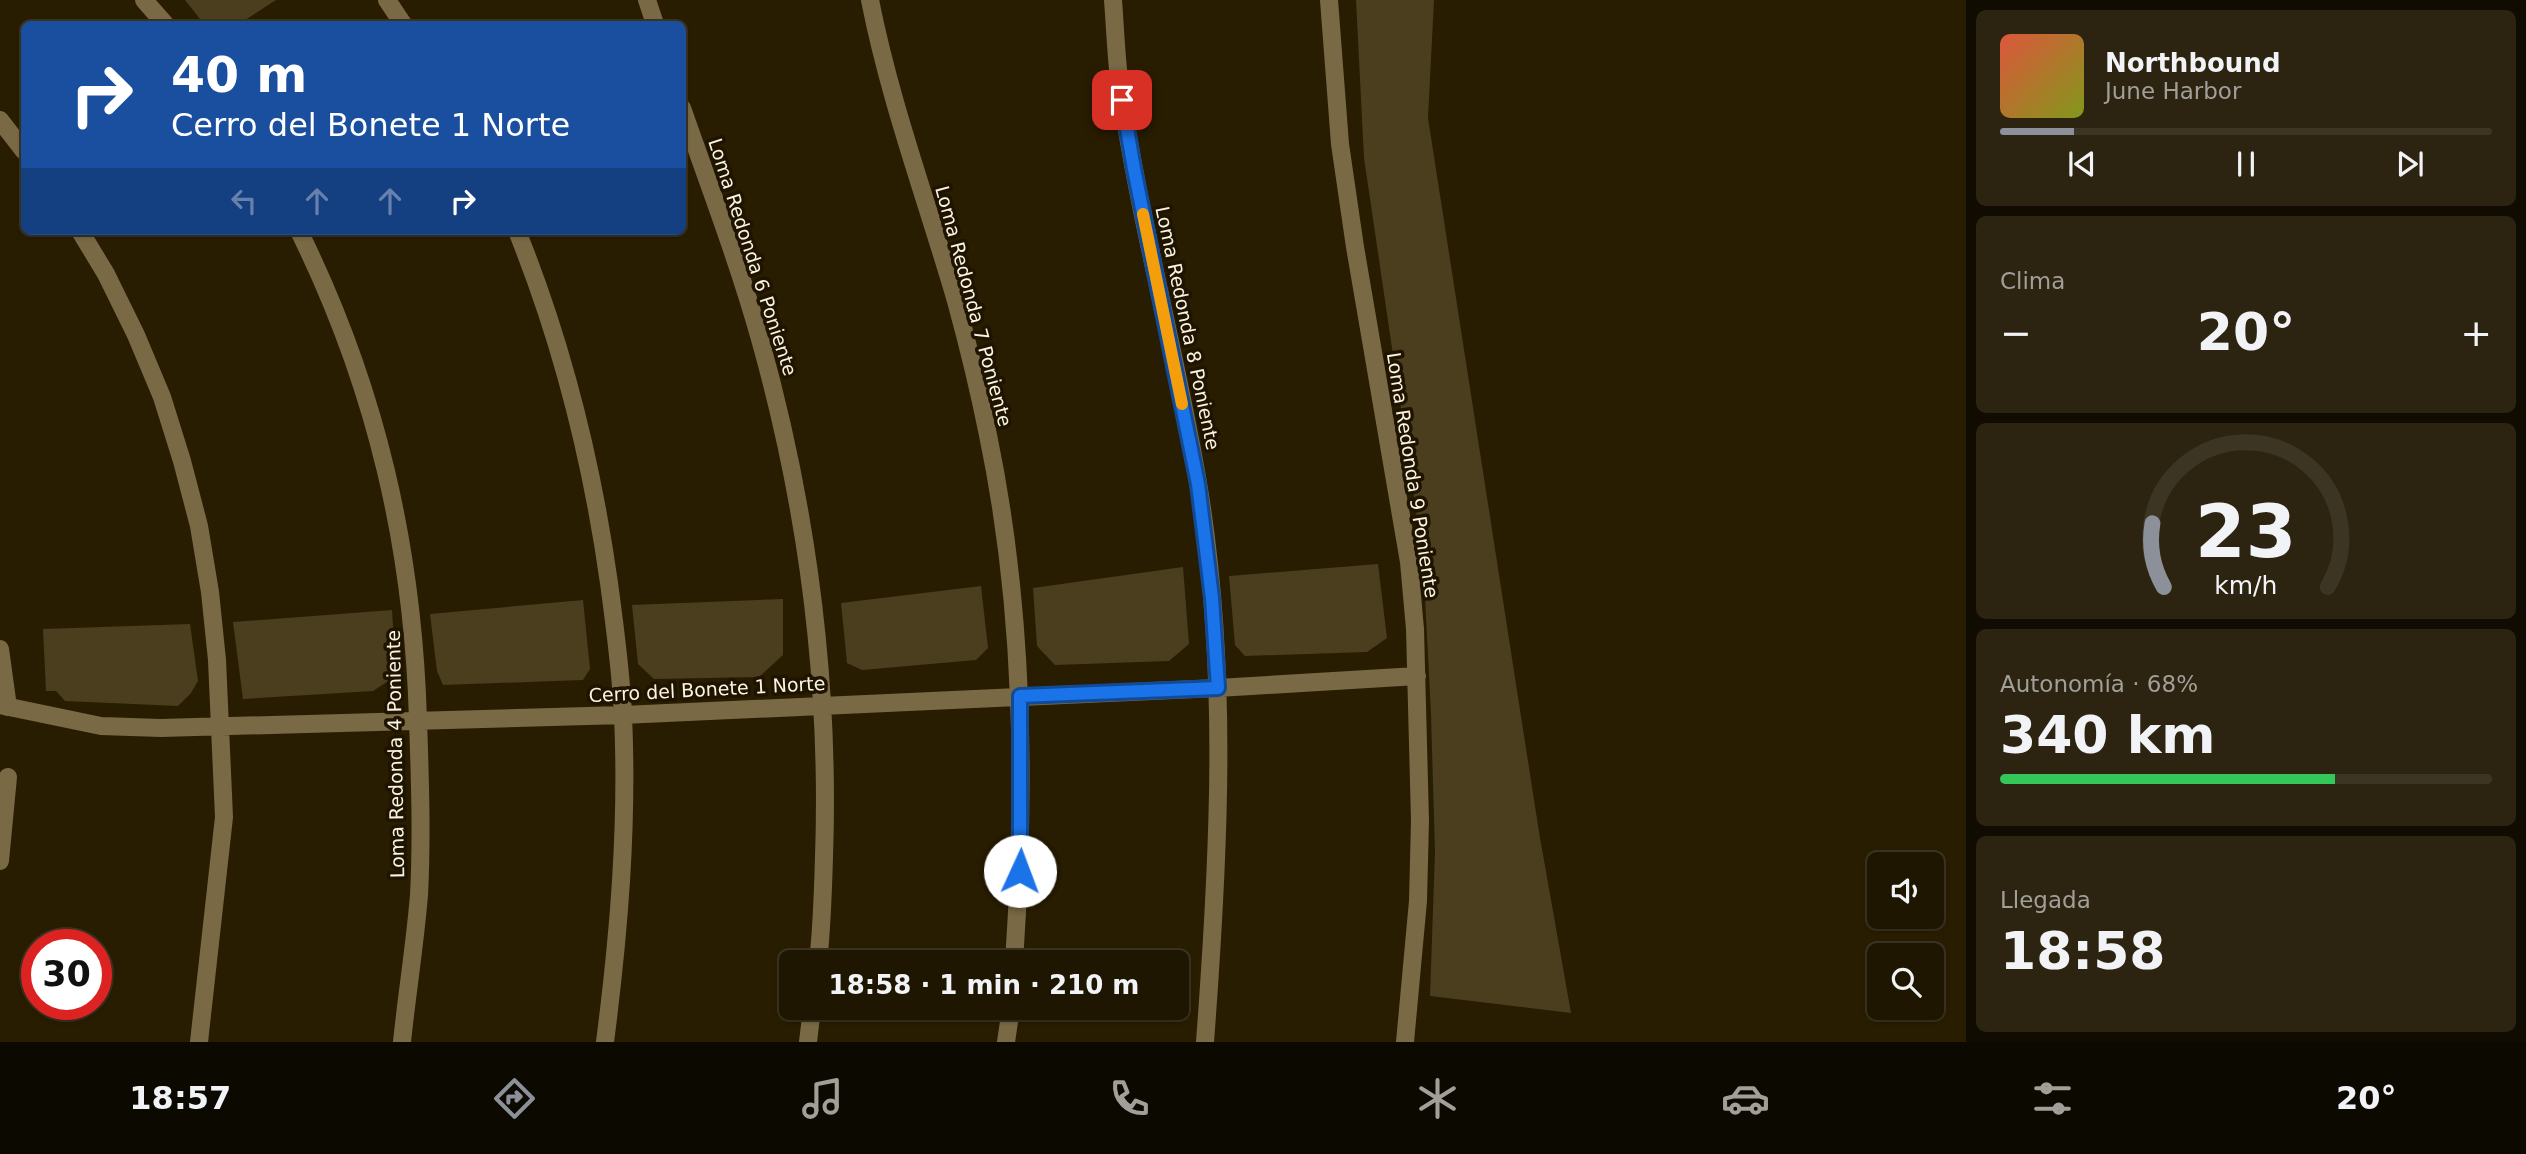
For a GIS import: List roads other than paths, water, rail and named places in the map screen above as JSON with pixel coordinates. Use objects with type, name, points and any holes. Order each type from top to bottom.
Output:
[{"type":"street","points":[[144,0],[162,21]]},
{"type":"street","points":[[387,0],[401,21]]},
{"type":"street","points":[[647,0],[654,21]]},
{"type":"street","name":"Loma Redonda 7 Poniente","points":[[870,0],[898,112],[956,303],[988,436],[1012,593],[1020,696],[1021,847],[1015,950]]},
{"type":"street","name":"Loma Redonda 8 Poniente","points":[[1113,0],[1119,77],[1134,169],[1198,484],[1212,598],[1218,688],[1218,836],[1206,1042]]},
{"type":"street","name":"Loma Redonda 9 Poniente","points":[[1329,0],[1340,144],[1409,562],[1417,676],[1420,808],[1418,901],[1405,1042]]},
{"type":"street","name":"Loma Redonda 6 Poniente","points":[[686,119],[742,278],[778,411],[806,552],[822,705],[825,817],[819,950]]},
{"type":"street","points":[[0,120],[21,146]]},
{"type":"street","points":[[82,235],[106,274],[136,335],[162,397],[183,461],[199,526],[210,592],[217,660],[224,817],[199,1042]]},
{"type":"street","name":"Loma Redonda 4 Poniente","points":[[301,235],[346,336],[369,404],[388,473],[402,543],[412,615],[421,794],[419,895],[402,1042]]},
{"type":"street","points":[[518,235],[541,290],[577,414],[603,539],[623,715],[622,875],[617,947],[605,1042]]},
{"type":"street","points":[[0,649],[4,706]]},
{"type":"street","name":"Cerro del Bonete 1 Norte","points":[[4,706],[101,726],[219,727],[623,715],[1218,688],[1417,676]]},
{"type":"street","points":[[0,861],[8,777]]},
{"type":"street","points":[[808,1042],[811,1020]]},
{"type":"street","points":[[1006,1042],[1009,1020]]}]
